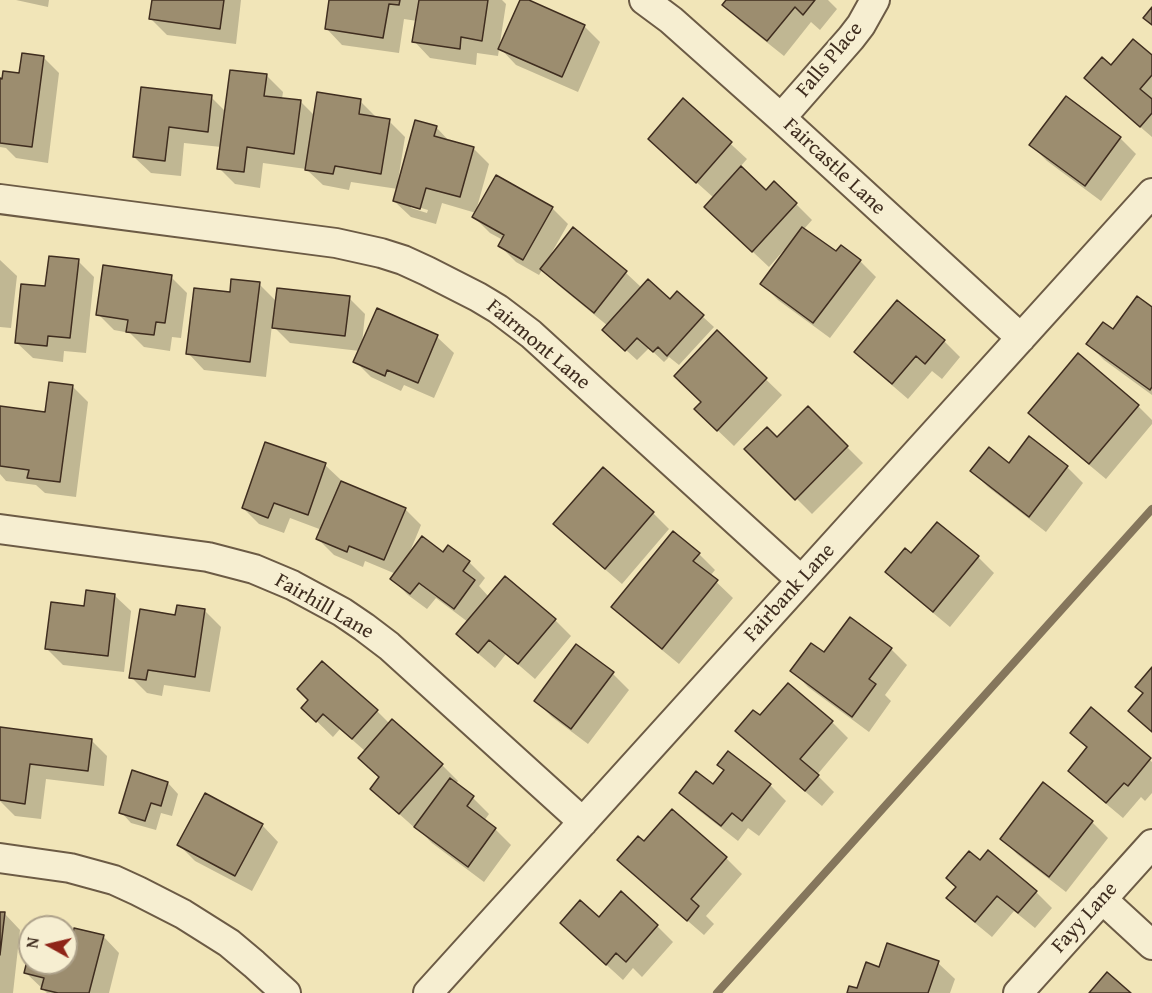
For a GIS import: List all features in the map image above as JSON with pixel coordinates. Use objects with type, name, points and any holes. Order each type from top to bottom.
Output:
[{"type":"street","name":"Faircastle Lane","points":[[644,0],[671,20],[781,118],[1021,338]]},
{"type":"street","name":"Falls Place","points":[[781,118],[851,38],[875,0]]},
{"type":"street","name":"Fairbank Lane","points":[[428,993],[1152,193]]},
{"type":"street","name":"Fairmont Lane","points":[[0,199],[358,247],[403,260],[450,282],[498,309],[531,334],[801,580]]},
{"type":"street","name":"Fairhill Lane","points":[[0,529],[208,557],[254,569],[300,589],[342,612],[389,646],[583,822]]},
{"type":"street","name":"Fayy Lane","points":[[1018,993],[1152,844]]},
{"type":"street","points":[[0,858],[70,868],[114,880],[146,894],[229,943],[286,993]]},
{"type":"street","points":[[1102,899],[1152,945]]},
{"type":"building","points":[[152,0],[224,0],[220,29],[149,19]]},
{"type":"building","points":[[329,0],[400,0],[399,5],[389,4],[383,38],[325,29]]},
{"type":"building","points":[[419,0],[488,0],[482,41],[461,37],[460,49],[412,42]]},
{"type":"building","points":[[520,0],[529,0],[585,25],[562,77],[498,49]]},
{"type":"building","points":[[726,0],[815,0],[803,15],[795,7],[767,41],[722,5]]},
{"type":"building","points":[[1152,7],[1152,25],[1143,18]]},
{"type":"building","points":[[1133,39],[1152,55],[1152,75],[1140,89],[1152,99],[1152,113],[1140,127],[1084,78],[1102,57],[1111,65]]},
{"type":"building","points":[[22,53],[44,56],[32,147],[0,143],[0,78],[2,79],[3,71],[19,73]]},
{"type":"building","points":[[230,70],[267,74],[264,96],[301,100],[294,154],[247,147],[244,172],[217,169]]},
{"type":"building","points":[[141,87],[212,95],[208,132],[169,127],[165,161],[133,157]]},
{"type":"building","points":[[317,92],[361,99],[359,114],[390,119],[381,174],[335,166],[333,174],[305,170]]},
{"type":"building","points":[[1066,96],[1121,137],[1085,186],[1029,145]]},
{"type":"building","points":[[683,98],[732,142],[696,183],[648,139]]},
{"type":"building","points":[[415,120],[437,126],[434,136],[474,147],[460,197],[426,188],[420,209],[393,201]]},
{"type":"building","points":[[741,166],[766,190],[774,181],[797,203],[752,252],[704,207]]},
{"type":"building","points":[[496,175],[553,207],[523,260],[498,246],[504,235],[472,217]]},
{"type":"building","points":[[573,227],[627,271],[594,313],[540,269]]},
{"type":"building","points":[[802,227],[836,251],[841,245],[861,260],[813,323],[760,284]]},
{"type":"building","points":[[49,256],[79,259],[70,338],[48,336],[47,346],[15,343],[21,284],[45,286]]},
{"type":"building","points":[[103,265],[172,275],[165,323],[156,322],[154,335],[126,332],[128,320],[96,315]]},
{"type":"building","points":[[231,279],[260,282],[250,362],[186,354],[194,288],[230,292]]},
{"type":"building","points":[[648,279],[670,299],[677,291],[704,315],[667,356],[658,347],[653,352],[637,338],[625,351],[602,330]]},
{"type":"building","points":[[277,288],[350,296],[345,336],[272,328]]},
{"type":"building","points":[[1137,296],[1152,307],[1152,387],[1150,390],[1086,344],[1103,322],[1113,329]]},
{"type":"building","points":[[897,300],[945,340],[925,364],[916,356],[892,384],[854,352]]},
{"type":"building","points":[[377,308],[438,335],[418,383],[387,370],[385,376],[353,362]]},
{"type":"building","points":[[717,330],[767,378],[717,431],[694,409],[701,402],[674,376]]},
{"type":"building","points":[[1078,353],[1139,405],[1089,464],[1028,413]]},
{"type":"building","points":[[49,382],[73,385],[60,482],[27,478],[29,470],[0,466],[0,406],[45,412]]},
{"type":"building","points":[[808,406],[848,446],[795,500],[744,449],[767,427],[777,437]]},
{"type":"building","points":[[1029,436],[1068,466],[1029,517],[970,471],[989,447],[1009,463]]},
{"type":"building","points":[[265,442],[326,463],[308,515],[274,503],[268,518],[242,508]]},
{"type":"building","points":[[603,467],[654,512],[605,569],[553,524]]},
{"type":"building","points":[[341,481],[406,508],[384,560],[349,546],[347,552],[316,539]]},
{"type":"building","points":[[937,522],[979,556],[933,612],[885,572],[905,548],[911,553]]},
{"type":"building","points":[[673,531],[700,553],[693,561],[718,580],[662,649],[611,607]]},
{"type":"building","points":[[422,536],[443,552],[448,545],[470,561],[463,571],[475,580],[454,609],[419,583],[410,594],[390,579]]},
{"type":"building","points":[[505,576],[556,619],[518,664],[489,640],[478,653],[456,634]]},
{"type":"building","points":[[86,590],[115,594],[108,656],[45,649],[51,602],[84,606]]},
{"type":"building","points":[[177,605],[205,609],[195,677],[148,670],[146,680],[129,678],[140,609],[175,615]]},
{"type":"building","points":[[850,617],[892,648],[869,679],[876,684],[852,717],[790,671],[811,643],[824,652]]},
{"type":"building","points":[[576,644],[614,672],[571,729],[534,701]]},
{"type":"building","points":[[322,661],[378,710],[352,739],[323,714],[316,722],[301,708],[308,700],[297,689]]},
{"type":"building","points":[[1152,667],[1152,732],[1128,711],[1143,693],[1135,687]]},
{"type":"building","points":[[788,683],[833,721],[800,759],[819,775],[805,791],[735,731],[753,710],[760,715]]},
{"type":"building","points":[[1091,707],[1151,758],[1128,786],[1124,783],[1106,803],[1068,771],[1087,747],[1070,733]]},
{"type":"building","points":[[392,719],[443,764],[399,814],[370,789],[379,777],[358,758]]},
{"type":"building","points":[[0,727],[92,739],[88,771],[30,764],[25,804],[0,800]]},
{"type":"building","points":[[728,751],[771,784],[742,821],[732,813],[721,826],[679,793],[696,771],[713,784],[724,770],[717,765]]},
{"type":"building","points":[[132,770],[168,782],[161,806],[151,803],[145,821],[119,813]]},
{"type":"building","points":[[450,778],[474,796],[467,806],[496,828],[468,867],[414,827]]},
{"type":"building","points":[[1043,782],[1093,821],[1049,877],[1000,839]]},
{"type":"building","points":[[205,793],[263,824],[235,876],[177,845]]},
{"type":"building","points":[[672,809],[727,857],[691,899],[699,906],[687,921],[617,860],[638,836],[644,841]]},
{"type":"building","points":[[988,850],[1037,891],[1018,913],[997,896],[975,922],[946,898],[956,887],[946,878],[969,851],[980,860]]},
{"type":"building","points":[[621,891],[658,925],[626,962],[616,953],[606,965],[560,923],[580,900],[599,917]]},
{"type":"building","points":[[0,912],[5,912],[0,955]]},
{"type":"building","points":[[78,929],[104,935],[89,993],[58,993],[41,989],[44,978],[32,975],[78,975]]},
{"type":"building","points":[[887,943],[939,961],[928,993],[847,993],[849,986],[857,988],[866,962],[879,967]]},
{"type":"building","points":[[1107,972],[1131,993],[1089,993]]},
{"type":"waterway","points":[[717,993],[1152,509]]}]
